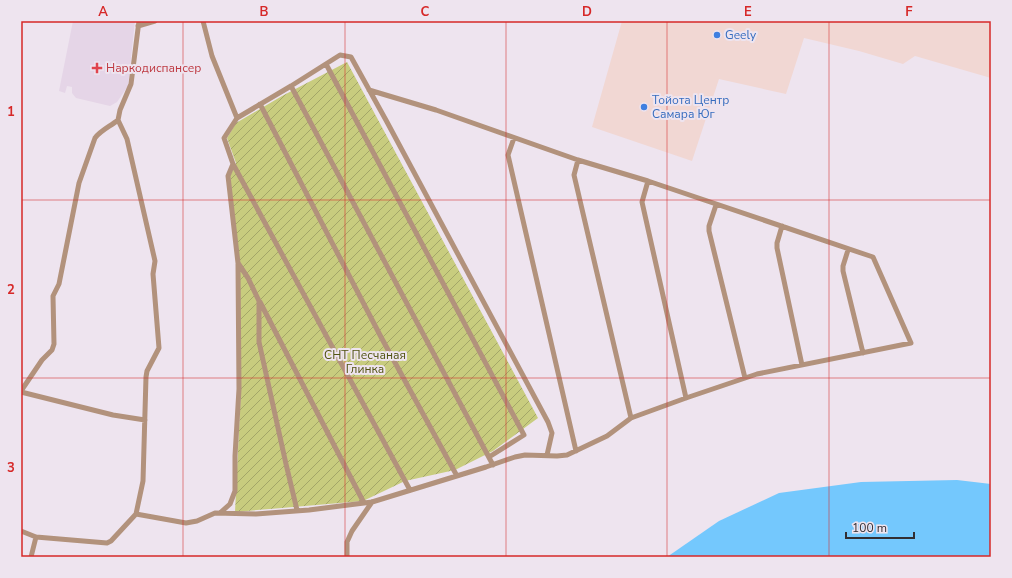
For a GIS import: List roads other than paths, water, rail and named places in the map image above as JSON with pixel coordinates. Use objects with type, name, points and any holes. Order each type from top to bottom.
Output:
[{"type":"street","points":[[145,420],[113,415],[21,392],[42,360],[52,350],[54,344],[53,296],[59,284],[79,183],[95,138],[99,133],[112,126],[118,120],[120,110],[131,84],[139,24],[155,21]]},
{"type":"street","points":[[203,21],[212,56],[237,118]]},
{"type":"street","points":[[410,490],[233,164],[224,138],[237,118],[340,55],[351,57],[548,422],[552,433],[547,455]]},
{"type":"street","points":[[326,64],[524,435],[489,457]]},
{"type":"street","points":[[291,86],[493,465]]},
{"type":"street","points":[[136,514],[186,523],[198,521],[210,514],[239,514],[297,510],[372,502],[525,455],[567,454],[607,436],[632,418],[757,374],[911,343],[873,257],[578,160],[436,110],[369,90]]},
{"type":"street","points":[[260,104],[381,337],[456,476]]},
{"type":"street","points":[[21,531],[36,536],[107,543],[136,514],[144,481],[147,371],[159,348],[153,274],[155,261],[127,139],[118,120]]},
{"type":"street","points":[[514,138],[508,155],[576,451]]},
{"type":"street","points":[[578,160],[574,175],[632,418]]},
{"type":"street","points":[[220,513],[230,504],[235,491],[235,456],[239,389],[238,263],[228,176],[233,164]]},
{"type":"street","points":[[648,182],[642,202],[686,398]]},
{"type":"street","points":[[716,205],[709,231],[745,378]]},
{"type":"street","points":[[782,226],[776,243],[802,365]]},
{"type":"street","points":[[848,250],[843,271],[862,353]]},
{"type":"street","points":[[238,263],[248,278],[364,503]]},
{"type":"street","points":[[259,301],[259,342],[297,510]]},
{"type":"street","points":[[347,557],[347,542],[352,531],[372,502]]},
{"type":"street","points":[[31,557],[36,536]]},
{"type":"water","points":[[957,480],[991,484],[991,557],[667,557],[719,521],[779,493],[861,482]]},
{"type":"place","name":"Geely","points":[[717,35]]},
{"type":"place","name":"Наркодиспансер","points":[[97,68]]},
{"type":"place","name":"Тойота Центр Самара Юг","points":[[644,107]]},
{"type":"park label","name":"СНТ Песчаная Глинка","points":[[365,362]]}]
